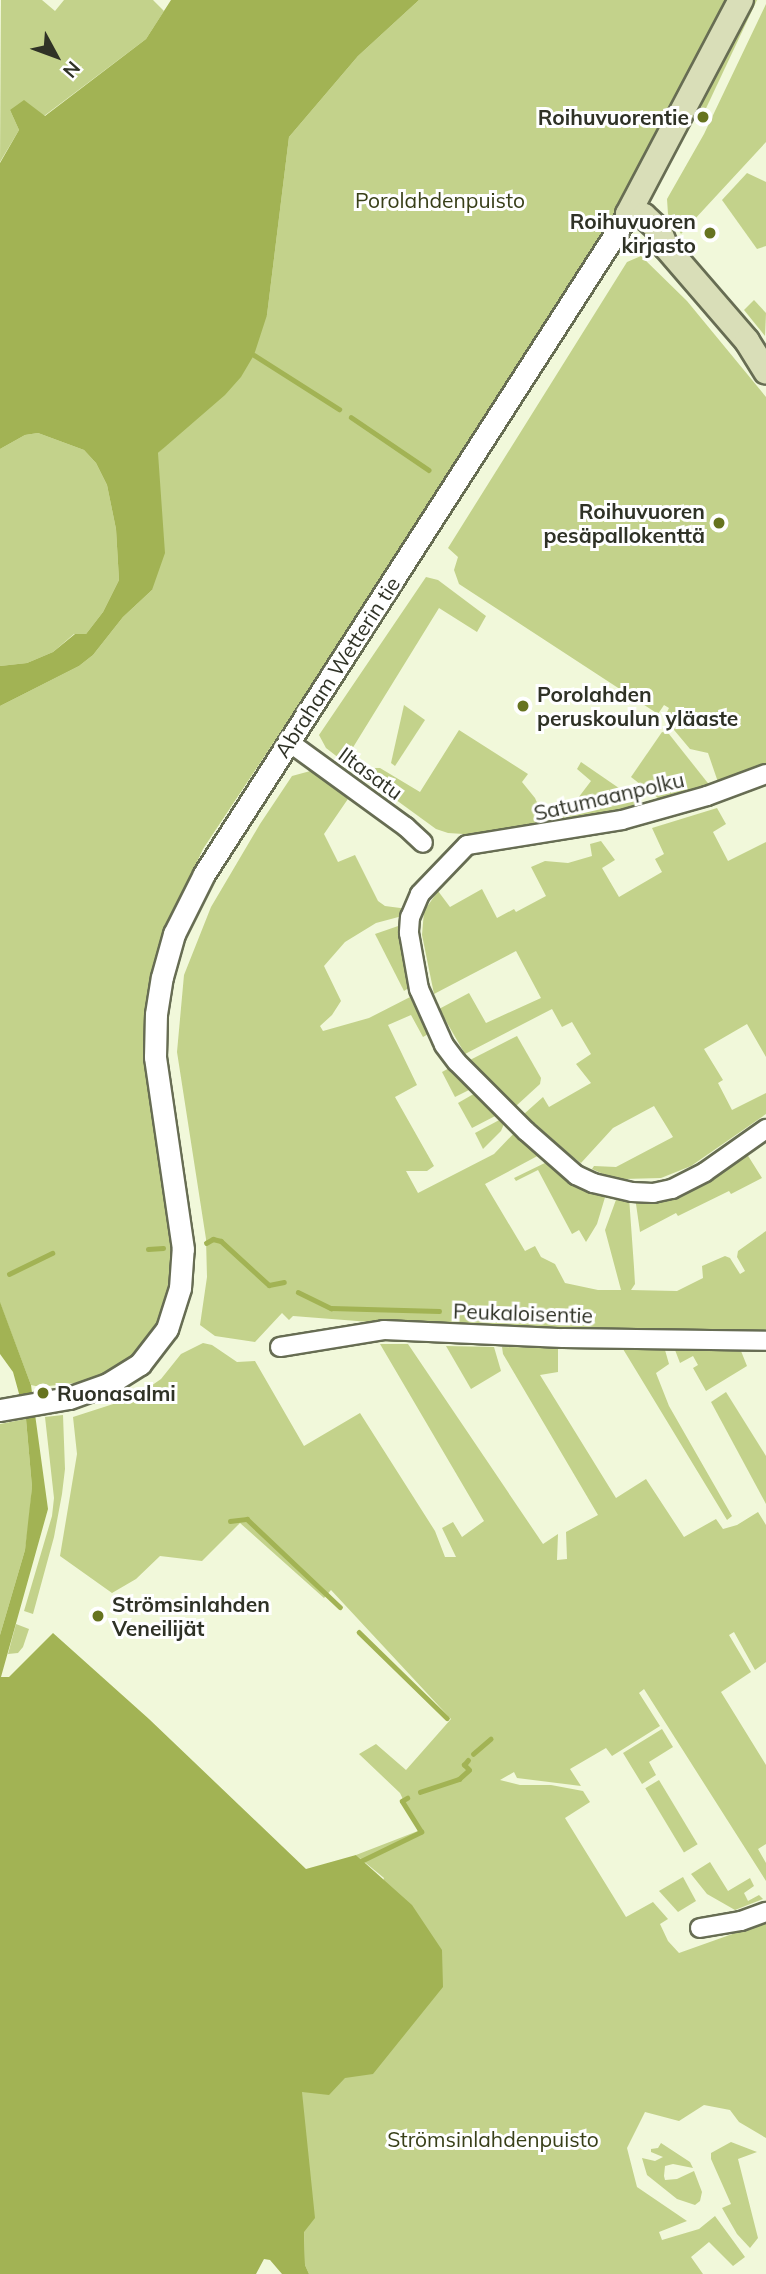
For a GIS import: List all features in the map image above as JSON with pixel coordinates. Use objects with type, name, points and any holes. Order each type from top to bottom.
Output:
[{"type":"main road","name":"Abraham Wetterin tie","points":[[628,214],[741,0]]},
{"type":"main road","points":[[628,214],[635,229],[649,241],[666,247],[757,348],[766,372]]},
{"type":"street","name":"Abraham Wetterin tie","points":[[8,1409],[80,1395],[124,1376],[150,1353],[167,1329],[174,1315],[183,1269],[156,1078],[156,1014],[164,967],[190,898],[628,214]]},
{"type":"street","name":"Iltasatu","points":[[289,742],[406,827],[423,843]]},
{"type":"street","name":"Satumaanpolku","points":[[766,774],[707,796],[590,828],[471,844],[460,850],[420,894],[410,916],[419,989],[435,1029],[456,1061],[576,1175],[593,1183],[632,1192],[653,1193],[691,1180],[766,1129]]},
{"type":"street","name":"Peukaloisentie","points":[[280,1347],[384,1330],[563,1338],[766,1341]]},
{"type":"street","points":[[701,1928],[741,1921],[766,1912]]},
{"type":"green space","points":[[1,0],[42,0],[55,11],[64,0],[153,0],[164,11],[146,39],[44,116],[10,110],[19,130],[0,162]]},
{"type":"green space","name":"Porolahdenpuisto","points":[[419,0],[727,0],[632,186],[402,549],[203,849],[162,939],[149,992],[145,1047],[172,1229],[173,1272],[165,1311],[155,1329],[128,1363],[92,1381],[40,1387],[31,1385],[0,1303],[0,706],[79,666],[93,655],[123,617],[152,590],[158,453],[174,437],[267,315],[289,137],[358,56]]},
{"type":"green space","points":[[752,0],[757,0],[701,119],[698,117],[709,83]]},
{"type":"green space","points":[[766,4],[766,142],[681,234],[668,214],[667,199],[704,134]]},
{"type":"green space","points":[[747,173],[766,182],[766,246],[757,249],[722,200]]},
{"type":"green space","points":[[641,256],[687,301],[766,397],[766,765],[719,785],[708,753],[690,749],[664,718],[669,708],[664,705],[658,714],[459,584],[454,570],[458,557],[448,548],[627,262]]},
{"type":"green space","points":[[754,300],[766,313],[765,336],[744,310]]},
{"type":"green space","points":[[38,433],[84,450],[96,463],[107,485],[116,529],[119,580],[103,612],[86,634],[74,634],[53,652],[27,663],[0,666],[0,449],[25,435]]},
{"type":"green space","points":[[426,577],[438,580],[486,616],[477,632],[439,608],[344,762],[326,748],[319,735]]},
{"type":"green space","points":[[404,705],[425,720],[395,766],[391,763]]},
{"type":"green space","points":[[459,730],[528,774],[522,782],[535,798],[547,825],[479,835],[448,833],[436,829],[366,778],[375,768],[380,768],[420,792]]},
{"type":"green space","points":[[662,732],[669,734],[711,787],[663,802],[631,777]]},
{"type":"green space","points":[[581,762],[645,806],[558,824],[558,809],[565,805],[572,806],[591,781],[577,769]]},
{"type":"green space","points":[[314,770],[352,793],[324,834],[338,862],[355,855],[378,901],[385,906],[408,909],[406,915],[376,923],[345,942],[324,966],[341,1001],[332,1015],[320,1026],[323,1031],[369,1018],[416,994],[432,1032],[423,1037],[411,1015],[388,1025],[417,1085],[395,1097],[434,1166],[427,1171],[406,1171],[418,1193],[494,1154],[517,1130],[543,1153],[485,1184],[525,1251],[535,1246],[541,1257],[555,1264],[565,1283],[598,1290],[621,1290],[605,1230],[617,1197],[629,1197],[635,1284],[631,1290],[677,1291],[703,1278],[702,1266],[725,1256],[730,1258],[740,1274],[745,1271],[737,1257],[738,1251],[766,1231],[766,1333],[370,1322],[293,1316],[289,1320],[282,1313],[255,1342],[215,1336],[200,1325],[207,1277],[206,1239],[177,1052],[184,975],[211,907],[260,824],[292,776]]},
{"type":"green space","points":[[717,808],[726,824],[713,832],[728,861],[766,842],[766,1057],[747,1024],[704,1049],[723,1080],[718,1083],[732,1110],[766,1093],[766,1114],[691,1166],[661,1178],[624,1179],[603,1174],[592,1169],[594,1166],[616,1167],[673,1137],[654,1106],[613,1128],[581,1163],[573,1157],[524,1114],[543,1097],[549,1107],[591,1083],[576,1064],[591,1054],[572,1022],[562,1027],[552,1009],[465,1054],[439,1009],[469,993],[486,1023],[541,998],[516,951],[434,994],[422,935],[424,911],[438,891],[450,907],[482,889],[497,918],[514,909],[516,912],[546,896],[531,867],[545,861],[568,863],[592,856],[590,844],[601,841],[615,860],[602,868],[619,897],[662,872],[655,859],[664,854],[652,828]]},
{"type":"green space","points":[[404,924],[413,985],[404,991],[375,934]]},
{"type":"green space","points":[[517,1036],[541,1078],[540,1084],[516,1106],[470,1060]]},
{"type":"green space","points":[[455,1065],[473,1088],[455,1097],[442,1072]]},
{"type":"green space","points":[[477,1092],[499,1114],[472,1128],[458,1103]]},
{"type":"green space","points":[[503,1118],[506,1119],[501,1131],[483,1149],[475,1133]]},
{"type":"green space","points":[[745,1151],[762,1178],[678,1216],[676,1213],[640,1232],[635,1197]]},
{"type":"green space","points":[[551,1160],[606,1194],[597,1224],[586,1242],[579,1230],[572,1234],[538,1170],[516,1181],[514,1178]]},
{"type":"green space","name":"Strömsinlahdenpuisto","points":[[203,1343],[212,1345],[237,1362],[255,1361],[304,1446],[360,1413],[435,1531],[445,1557],[456,1557],[442,1528],[453,1522],[462,1537],[484,1521],[380,1344],[408,1344],[543,1544],[558,1534],[557,1560],[567,1559],[566,1532],[598,1515],[503,1354],[502,1347],[558,1348],[558,1372],[540,1375],[616,1498],[646,1479],[684,1537],[716,1519],[723,1529],[737,1525],[758,1512],[766,1525],[766,1662],[755,1670],[734,1632],[729,1635],[751,1672],[721,1692],[766,1765],[766,1844],[758,1849],[766,1863],[766,1881],[644,1689],[639,1693],[660,1726],[612,1756],[606,1748],[570,1769],[581,1786],[517,1778],[514,1772],[500,1780],[520,1785],[551,1785],[583,1791],[590,1802],[565,1818],[626,1917],[653,1902],[668,1919],[660,1924],[668,1941],[679,1953],[766,1922],[766,2138],[739,2122],[730,2110],[704,2105],[679,2121],[645,2112],[627,2148],[637,2187],[687,2221],[659,2232],[662,2240],[699,2229],[715,2216],[745,2257],[733,2266],[709,2242],[691,2257],[703,2274],[309,2274],[305,2265],[304,2231],[299,2211],[302,2091],[384,1878],[356,1855],[418,1831],[400,1793],[359,1754],[376,1744],[406,1770],[451,1719],[331,1590],[324,1598],[240,1523],[202,1561],[160,1556],[136,1579],[112,1593],[60,1556],[77,1454],[73,1417],[135,1397],[161,1379],[181,1354]]},
{"type":"green space","points":[[446,1346],[494,1347],[501,1371],[471,1389]]},
{"type":"green space","points":[[623,1349],[665,1350],[669,1364],[656,1373],[669,1406],[732,1516],[727,1520]]},
{"type":"green space","points":[[675,1350],[741,1351],[747,1366],[706,1391],[693,1368],[698,1365],[693,1356],[680,1363]]},
{"type":"green space","points":[[726,1392],[766,1456],[766,1504],[711,1402]]},
{"type":"green space","points":[[63,1415],[65,1469],[62,1494],[54,1537],[33,1614],[24,1611],[52,1516],[54,1498],[45,1417]]},
{"type":"green space","points":[[26,1419],[32,1487],[29,1522],[25,1550],[0,1635],[0,1424]]},
{"type":"green space","points":[[16,1624],[29,1629],[18,1653],[8,1654]]},
{"type":"green space","points":[[662,1729],[673,1747],[649,1762],[656,1775],[642,1784],[623,1753]]},
{"type":"green space","points":[[659,1780],[698,1844],[684,1853],[645,1788]]},
{"type":"green space","points":[[710,1862],[728,1891],[750,1878],[754,1886],[744,1893],[748,1901],[759,1895],[763,1899],[735,1910],[707,1894],[691,1874]]},
{"type":"green space","points":[[683,1877],[696,1901],[678,1912],[659,1891]]},
{"type":"green space","points":[[731,2142],[757,2152],[738,2159],[758,2238],[750,2248],[737,2234],[722,2208],[731,2204],[711,2159],[711,2153]]},
{"type":"green space","points":[[661,2143],[690,2162],[693,2168],[673,2164],[665,2166],[664,2176],[665,2180],[677,2179],[694,2171],[702,2192],[700,2201],[695,2205],[677,2199],[647,2175],[642,2158],[655,2161],[663,2157],[651,2152],[651,2149],[658,2148]]},
{"type":"shaded area","points":[[171,0],[419,0],[358,56],[289,137],[267,315],[254,355],[241,377],[225,395],[158,453],[165,553],[152,590],[123,617],[93,655],[79,666],[0,706],[0,666],[27,663],[53,652],[75,634],[86,634],[103,612],[119,580],[116,529],[107,485],[96,463],[84,450],[38,433],[25,435],[0,449],[0,163],[19,130],[10,110],[24,100],[45,116],[146,39]]},
{"type":"shaded area","points":[[0,1302],[31,1385],[48,1509],[1,1677],[9,1677],[53,1633],[149,1719],[306,1869],[356,1855],[412,1905],[442,1950],[443,1987],[373,2074],[345,2078],[329,2095],[302,2092],[315,2218],[304,2232],[305,2265],[309,2274],[282,2274],[270,2260],[264,2259],[256,2274],[0,2274],[0,1635],[25,1550],[32,1487],[26,1419],[13,1372],[0,1354]]},
{"type":"waterway","points":[[254,355],[339,409]]},
{"type":"waterway","points":[[351,417],[429,470]]},
{"type":"waterway","points":[[206,1243],[213,1239],[221,1241],[269,1285],[284,1282]]},
{"type":"waterway","points":[[148,1249],[163,1248]]},
{"type":"waterway","points":[[9,1274],[52,1253]]},
{"type":"waterway","points":[[298,1292],[331,1308],[439,1311]]},
{"type":"waterway","points":[[230,1521],[247,1519],[340,1607]]},
{"type":"waterway","points":[[359,1632],[447,1718]]},
{"type":"waterway","points":[[473,1754],[490,1739]]},
{"type":"waterway","points":[[420,1792],[459,1779],[469,1770],[464,1765],[468,1760]]},
{"type":"waterway","points":[[361,1861],[421,1832],[402,1801],[407,1798]]},
{"type":"place","name":"Roihuvuorentie","points":[[703,117]]},
{"type":"place","name":"Roihuvuoren kirjasto","points":[[710,233]]},
{"type":"place","name":"Roihuvuoren pesäpallokenttä","points":[[719,523]]},
{"type":"place","name":"Porolahden peruskoulun yläaste","points":[[523,706]]},
{"type":"place","name":"Ruonasalmi","points":[[43,1393]]},
{"type":"place","name":"Strömsinlahden Veneilijät","points":[[98,1616]]}]
